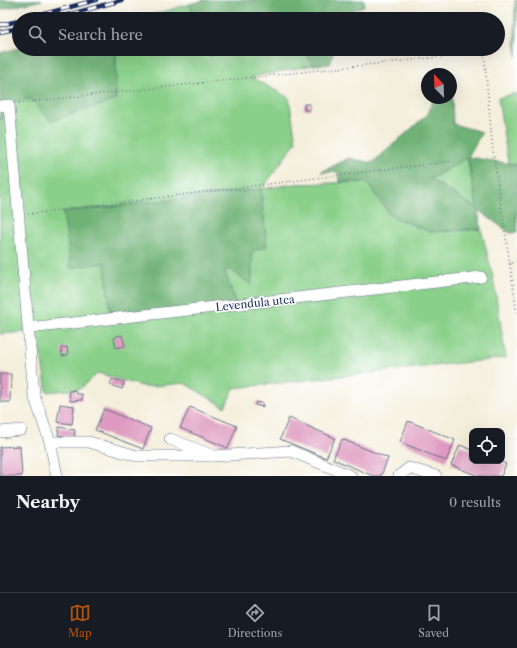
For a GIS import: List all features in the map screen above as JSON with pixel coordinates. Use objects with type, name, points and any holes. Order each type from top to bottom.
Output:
[{"type":"street","points":[[5,105],[29,328],[34,394],[50,442],[59,476]]},
{"type":"street","name":"Levendula utca","points":[[29,328],[481,276]]},
{"type":"street","points":[[0,432],[20,430]]},
{"type":"street","points":[[170,439],[214,456]]},
{"type":"street","points":[[50,442],[89,442],[137,456],[214,456],[291,451],[351,476]]},
{"type":"street","points":[[399,476],[409,468],[436,476]]},
{"type":"path","points":[[5,105],[446,56]]},
{"type":"path","points":[[484,56],[493,152],[517,313]]},
{"type":"path","points":[[22,215],[453,161]]},
{"type":"path","points":[[510,264],[517,261]]},
{"type":"green space","points":[[0,0],[42,0],[0,10]]},
{"type":"green space","points":[[204,0],[364,0],[365,5],[352,12],[193,12],[190,4]]},
{"type":"green space","points":[[515,0],[517,0],[517,57],[515,42]]},
{"type":"green space","points":[[190,4],[193,12],[162,12]]},
{"type":"green space","points":[[12,50],[12,56],[116,56],[116,100],[51,121],[31,99],[14,101],[0,121],[0,53]]},
{"type":"green space","points":[[116,56],[308,56],[313,65],[251,77],[289,98],[296,142],[262,189],[295,184],[366,182],[391,216],[431,232],[481,229],[493,277],[506,358],[234,388],[225,407],[184,383],[145,387],[98,373],[80,389],[47,392],[37,331],[0,334],[0,121],[14,101],[31,99],[115,100]],"holes":[[[261,189],[252,251],[224,271],[237,307],[111,322],[105,263],[64,212]]]},
{"type":"green space","points":[[308,56],[332,56],[330,64],[313,65]]},
{"type":"green space","points":[[517,93],[517,165],[508,163],[498,98]]},
{"type":"green space","points":[[432,104],[452,104],[453,124],[482,132],[468,157],[517,165],[517,232],[510,233],[478,210],[481,229],[431,232],[391,216],[366,182],[340,182],[338,172],[321,172],[349,158],[372,163],[428,114]],"holes":[[[468,158],[477,209],[430,179]]]},
{"type":"green space","points":[[467,158],[478,209],[430,179]]},
{"type":"green space","points":[[261,189],[267,246],[252,252],[252,286],[230,269],[225,271],[237,307],[111,322],[105,263],[71,268],[63,212]]},
{"type":"building","points":[[304,104],[310,104],[310,110],[304,110]]},
{"type":"building","points":[[122,335],[125,346],[116,348],[114,337]]},
{"type":"building","points":[[67,347],[68,355],[62,356],[61,348]]},
{"type":"building","points":[[0,374],[11,374],[10,402],[0,402]]},
{"type":"building","points":[[112,379],[124,382],[122,389],[110,385]]},
{"type":"building","points":[[75,390],[76,394],[82,394],[82,400],[70,401],[69,391]]},
{"type":"building","points":[[256,402],[262,403],[263,407],[255,405]]},
{"type":"building","points":[[60,404],[74,406],[72,424],[57,422]]},
{"type":"building","points":[[190,407],[237,426],[228,448],[180,428]]},
{"type":"building","points":[[104,409],[151,428],[143,449],[95,430]]},
{"type":"building","points":[[289,418],[335,438],[326,458],[280,439]]},
{"type":"building","points":[[408,421],[455,440],[446,461],[400,442]]},
{"type":"building","points":[[59,427],[75,430],[74,438],[58,435]]},
{"type":"building","points":[[342,439],[388,458],[381,476],[373,476],[333,459]]},
{"type":"building","points":[[460,445],[469,449],[469,464],[506,464],[501,476],[478,476],[451,465]]},
{"type":"building","points":[[20,446],[22,476],[0,476],[0,447]]},
{"type":"railway","points":[[52,12],[96,0]]},
{"type":"railway","points":[[78,12],[122,0]]},
{"type":"railway","points":[[0,25],[12,22]]},
{"type":"railway","points":[[0,32],[12,29]]}]
